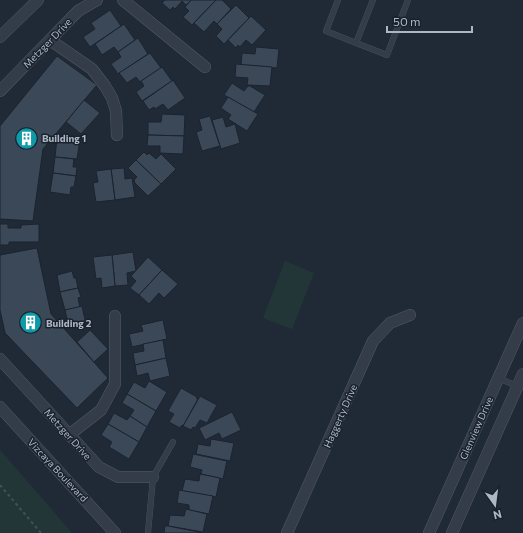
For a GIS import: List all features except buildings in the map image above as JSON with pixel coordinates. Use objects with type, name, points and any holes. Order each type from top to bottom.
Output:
[{"type":"street","points":[[0,37],[38,0]]},
{"type":"street","name":"Metzger Drive","points":[[0,91],[78,11],[97,0]]},
{"type":"street","points":[[123,0],[205,67]]},
{"type":"street","points":[[50,40],[92,69],[105,86],[112,98],[116,111],[117,134]]},
{"type":"street","name":"Haggerty Drive","points":[[287,533],[373,341],[390,323],[410,315]]},
{"type":"street","points":[[69,435],[100,410],[116,384],[114,316]]},
{"type":"street","name":"Glenview Drive","points":[[429,533],[523,323]]},
{"type":"street","name":"Metzger Drive","points":[[0,359],[98,467],[118,477],[153,477]]},
{"type":"street","name":"Glenview Drive","points":[[452,533],[523,374]]},
{"type":"street","name":"Vizcaya Boulevard","points":[[0,407],[116,533]]},
{"type":"lane","points":[[338,0],[326,31],[387,55],[408,0]]},
{"type":"lane","points":[[356,43],[373,0]]},
{"type":"lane","points":[[498,378],[517,386]]},
{"type":"lane","points":[[148,533],[153,477],[173,442]]},
{"type":"path","points":[[0,485],[40,533]]},
{"type":"green space","points":[[285,261],[314,273],[292,329],[263,318]]},
{"type":"green space","points":[[0,450],[72,533],[0,533]]},
{"type":"place","name":"Building 1","points":[[26,138]]},
{"type":"place","name":"Building 2","points":[[31,323]]}]
